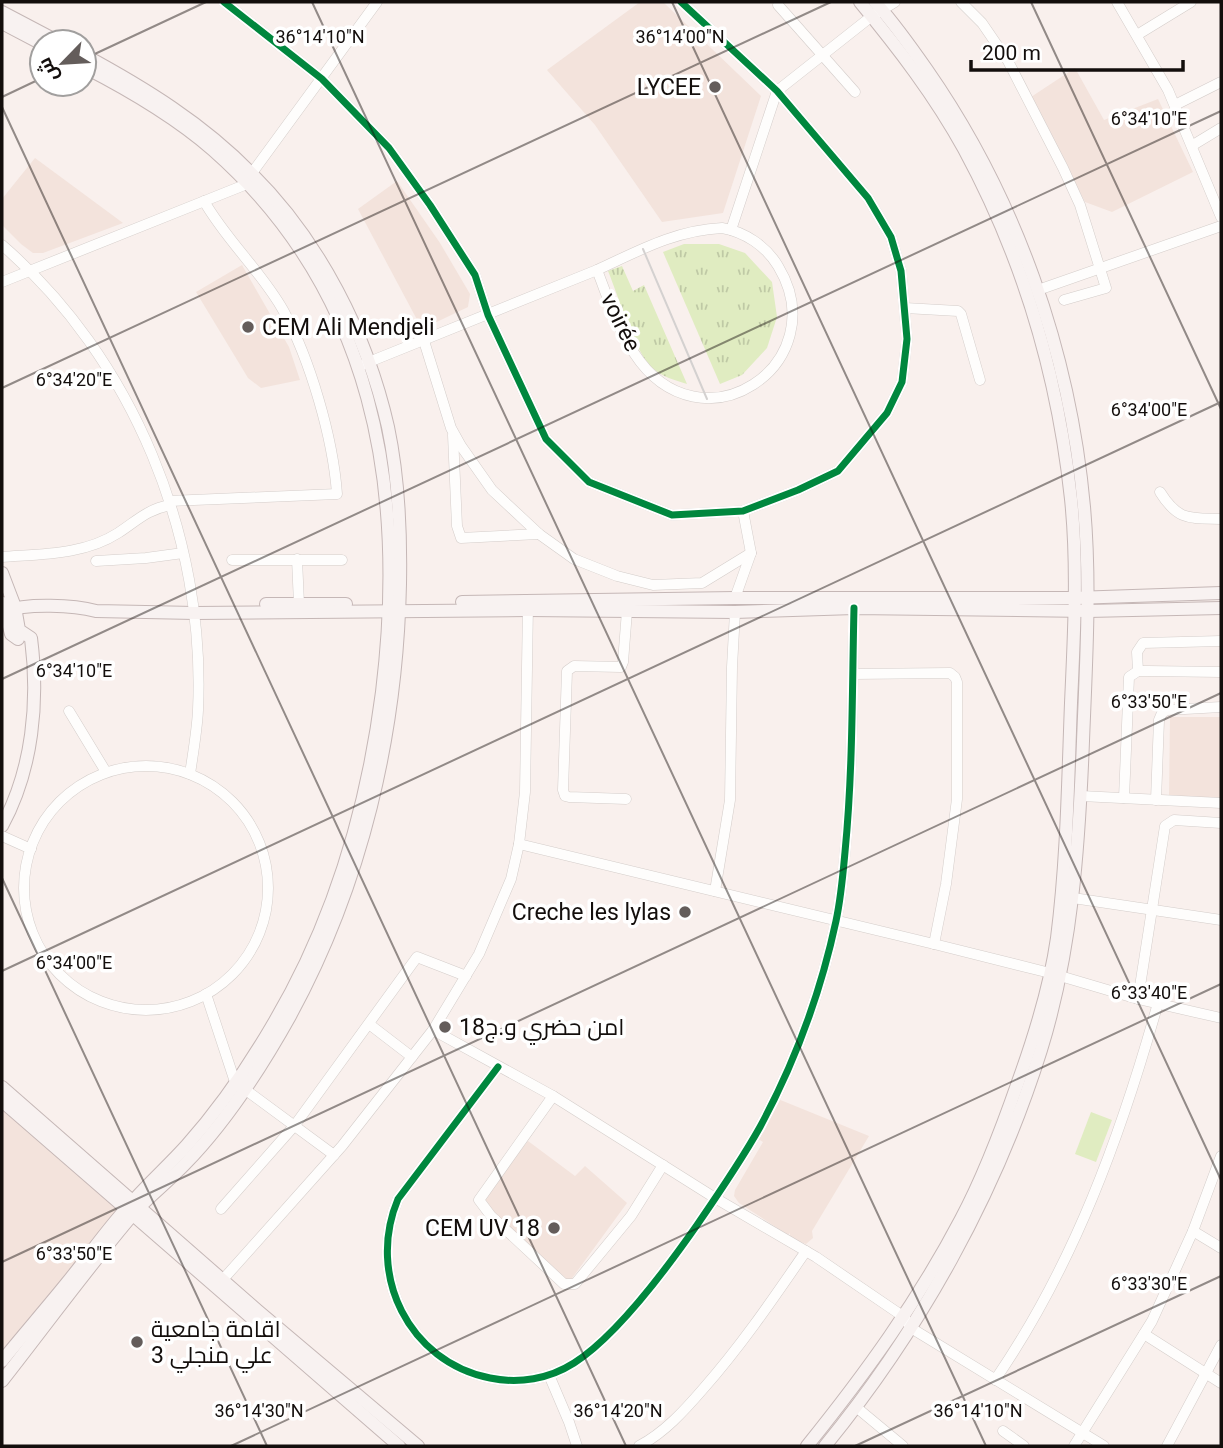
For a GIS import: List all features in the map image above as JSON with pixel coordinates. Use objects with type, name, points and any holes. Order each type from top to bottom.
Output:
[{"type":"main road","points":[[860,2],[877,9],[945,96],[975,146],[1002,202],[1038,290],[1063,379],[1076,441],[1084,509],[1069,783],[1056,938],[1056,975]]},
{"type":"main road","points":[[825,1446],[856,1407],[954,1253],[999,1162],[1041,1051],[1073,898],[1081,796],[1088,611],[1079,601],[1072,503],[1061,425],[1051,375],[1021,274],[1002,227],[963,148],[877,9]]},
{"type":"main road","points":[[2,12],[32,28]]},
{"type":"main road","points":[[2,23],[28,37]]},
{"type":"main road","points":[[2,1361],[132,1209],[186,1163],[299,998],[320,955],[349,880],[375,790],[396,678],[394,608],[401,524],[396,474],[388,428],[339,293],[281,207],[185,116],[153,93],[98,63]]},
{"type":"main road","points":[[98,74],[147,101],[179,123],[250,179]]},
{"type":"main road","points":[[2,573],[11,634],[26,645],[27,698],[21,752],[2,813]]},
{"type":"main road","points":[[528,606],[627,611],[735,612],[1079,601],[1221,593]]},
{"type":"main road","points":[[2,596],[19,630],[31,638],[34,666],[33,723],[29,746],[17,791],[2,825]]},
{"type":"main road","points":[[7,610],[85,607],[96,604],[194,609],[528,606],[735,598],[1079,601]]},
{"type":"main road","points":[[194,609],[299,604],[394,608]]},
{"type":"main road","points":[[1088,611],[1221,608]]},
{"type":"main road","points":[[2,1087],[132,1209]]},
{"type":"main road","points":[[2,1101],[132,1209],[399,1446]]},
{"type":"main road","points":[[2,1381],[132,1209]]},
{"type":"main road","points":[[218,1284],[418,1446]]},
{"type":"main road","points":[[807,1446],[908,1322]]},
{"type":"street","points":[[224,2],[322,79],[389,148],[475,275],[488,315],[546,439],[589,482],[672,515],[743,511],[798,491],[838,471],[887,413],[902,382],[907,338],[901,271],[891,237],[868,198],[777,91],[681,2]]},
{"type":"street","points":[[2,282],[204,201],[250,179],[377,2]]},
{"type":"street","points":[[731,230],[777,91],[877,9],[895,2]]},
{"type":"street","points":[[961,2],[982,23],[1008,61],[1080,205],[1106,288],[1064,300]]},
{"type":"street","points":[[1117,2],[1175,105],[1221,216]]},
{"type":"street","points":[[1137,35],[1191,2]]},
{"type":"street","points":[[778,5],[855,92]]},
{"type":"street","points":[[1175,105],[1221,82]]},
{"type":"street","points":[[1193,145],[1221,128]]},
{"type":"street","points":[[2,557],[71,552],[118,533],[154,509],[170,503],[337,494],[335,468],[311,374],[282,310],[204,201]]},
{"type":"street","points":[[1038,290],[1221,226]]},
{"type":"street","name":"voirée","points":[[702,229],[731,230],[754,240],[773,257],[786,279],[792,303],[791,329],[783,352],[768,374],[755,385],[732,395],[708,398],[682,394],[663,384],[648,370],[624,337],[597,270],[669,237],[702,229]]},
{"type":"street","points":[[2,245],[32,271],[82,327],[115,377],[170,503],[194,609],[198,656],[198,711],[190,774]]},
{"type":"street","points":[[363,364],[597,270]]},
{"type":"street","points":[[905,308],[958,311],[980,380]]},
{"type":"street","points":[[424,341],[453,433],[457,526],[461,538],[539,534]]},
{"type":"street","points":[[453,433],[492,490],[539,534],[575,559],[617,576],[653,584],[702,583],[751,553]]},
{"type":"street","points":[[1160,492],[1169,507],[1181,515],[1221,519]]},
{"type":"street","points":[[735,598],[751,553],[743,511]]},
{"type":"street","points":[[96,561],[183,553]]},
{"type":"street","points":[[298,559],[299,604]]},
{"type":"street","points":[[232,560],[342,560]]},
{"type":"street","points":[[218,1284],[334,1155],[433,1030],[466,976],[498,912],[511,878],[519,844],[525,792],[528,606]]},
{"type":"street","points":[[498,1066],[398,1199],[391,1214],[386,1240],[386,1262],[393,1292],[401,1310],[415,1331],[438,1356],[457,1368],[506,1381],[529,1380],[549,1375],[574,1363],[637,1304],[715,1198],[760,1127],[790,1063],[817,990],[836,920],[851,782],[854,608]]},
{"type":"street","points":[[626,799],[569,797],[565,796],[563,790],[567,671],[574,666],[621,667],[624,662],[627,611]]},
{"type":"street","points":[[715,891],[730,800],[735,612]]},
{"type":"street","points":[[1138,671],[1137,652],[1143,643],[1221,641]]},
{"type":"street","points":[[1124,798],[1127,681],[1138,671],[1221,672]]},
{"type":"street","points":[[853,674],[950,673],[957,682],[957,799],[946,884],[934,944]]},
{"type":"street","points":[[1156,800],[1158,720],[1162,713],[1167,710],[1221,707]]},
{"type":"street","points":[[69,711],[106,772]]},
{"type":"street","points":[[140,765],[190,774],[219,789],[242,812],[258,840],[268,879],[264,919],[252,949],[232,975],[206,994],[176,1006],[141,1010],[112,1005],[69,982],[47,958],[32,929],[24,892],[31,849],[44,821],[60,802],[78,786],[106,772],[140,765]]},
{"type":"street","points":[[1081,796],[1221,803]]},
{"type":"street","points":[[1138,999],[1161,836],[1165,825],[1174,820],[1221,823]]},
{"type":"street","points":[[2,836],[31,849]]},
{"type":"street","points":[[519,844],[934,944],[1138,999],[1221,1018]]},
{"type":"street","points":[[1073,898],[1221,920]]},
{"type":"street","points":[[221,1209],[295,1125],[417,957],[466,976]]},
{"type":"street","points":[[206,994],[241,1085],[334,1155]]},
{"type":"street","points":[[995,1380],[1052,1284],[1087,1211],[1129,1105],[1158,1003]]},
{"type":"street","points":[[369,1024],[412,1057]]},
{"type":"street","points":[[433,1030],[553,1096],[715,1198],[806,1251],[995,1380],[1104,1446]]},
{"type":"street","points":[[553,1096],[479,1200],[491,1216],[564,1284],[575,1284],[583,1275],[631,1216],[663,1165]]},
{"type":"street","points":[[1074,1446],[1144,1334],[1193,1231],[1221,1156]]},
{"type":"street","points":[[1193,1231],[1221,1248]]},
{"type":"street","points":[[639,1446],[680,1415],[737,1351],[806,1251]]},
{"type":"street","points":[[1144,1334],[1221,1383]]},
{"type":"street","points":[[1167,1446],[1221,1345]]},
{"type":"street","points":[[549,1375],[577,1446]]},
{"type":"street","points":[[856,1407],[902,1446]]},
{"type":"street","points":[[1003,1431],[1024,1446]]},
{"type":"shaded area","points":[[640,2],[663,2],[761,96],[723,213],[662,222],[595,125],[547,70]]},
{"type":"shaded area","points":[[1075,68],[1104,120],[1158,99],[1193,172],[1112,212],[1085,202],[1031,97]]},
{"type":"shaded area","points":[[35,158],[123,223],[43,253],[33,253],[2,225],[2,199]]},
{"type":"shaded area","points":[[397,181],[440,243],[470,294],[468,307],[422,329],[358,209]]},
{"type":"shaded area","name":"CEM Ali Mendjeli","points":[[242,265],[289,347],[300,380],[261,388],[248,378],[196,292]]},
{"type":"shaded area","points":[[1170,717],[1221,717],[1221,799],[1169,795]]},
{"type":"shaded area","points":[[778,1099],[869,1136],[812,1231],[813,1238],[806,1244],[790,1238],[790,1233],[788,1235],[739,1203],[734,1196],[763,1142],[758,1139]]},
{"type":"shaded area","points":[[2,1107],[119,1210],[2,1366]]},
{"type":"shaded area","points":[[528,1141],[575,1176],[585,1166],[627,1203],[570,1281],[556,1275],[482,1200]]},
{"type":"green space","points":[[684,244],[719,244],[745,253],[772,282],[777,317],[767,348],[742,375],[720,384],[663,252]]},
{"type":"green space","points":[[622,266],[633,291],[644,285],[687,384],[656,371],[639,349],[608,271]]},
{"type":"green space","points":[[1091,1112],[1112,1120],[1096,1162],[1075,1154]]},
{"type":"tram line","points":[[643,249],[707,399]]},
{"type":"cycle path","points":[[224,2],[322,79],[389,148],[475,275],[488,315],[546,439],[589,482],[672,515],[743,511],[838,471],[887,413],[902,382],[907,339],[901,271],[891,237],[868,198],[777,91],[681,2]]},
{"type":"cycle path","points":[[498,1067],[398,1199],[389,1228],[387,1257],[392,1285],[402,1311],[417,1334],[437,1354],[461,1369],[490,1378],[523,1380],[554,1373],[574,1363],[608,1336],[641,1300],[730,1177],[760,1127],[795,1053],[830,947],[839,904],[850,791],[854,608]]},
{"type":"place","name":"LYCEE","points":[[715,87]]},
{"type":"place","name":"CEM Ali Mendjeli","points":[[248,327]]},
{"type":"place","name":"Creche les lylas","points":[[685,912]]},
{"type":"place","name":"امن حضري و.ج18","points":[[445,1027]]},
{"type":"place","name":"CEM UV 18","points":[[554,1228]]},
{"type":"place","name":"اقامة جامعية علي منجلي 3","points":[[137,1342]]}]
